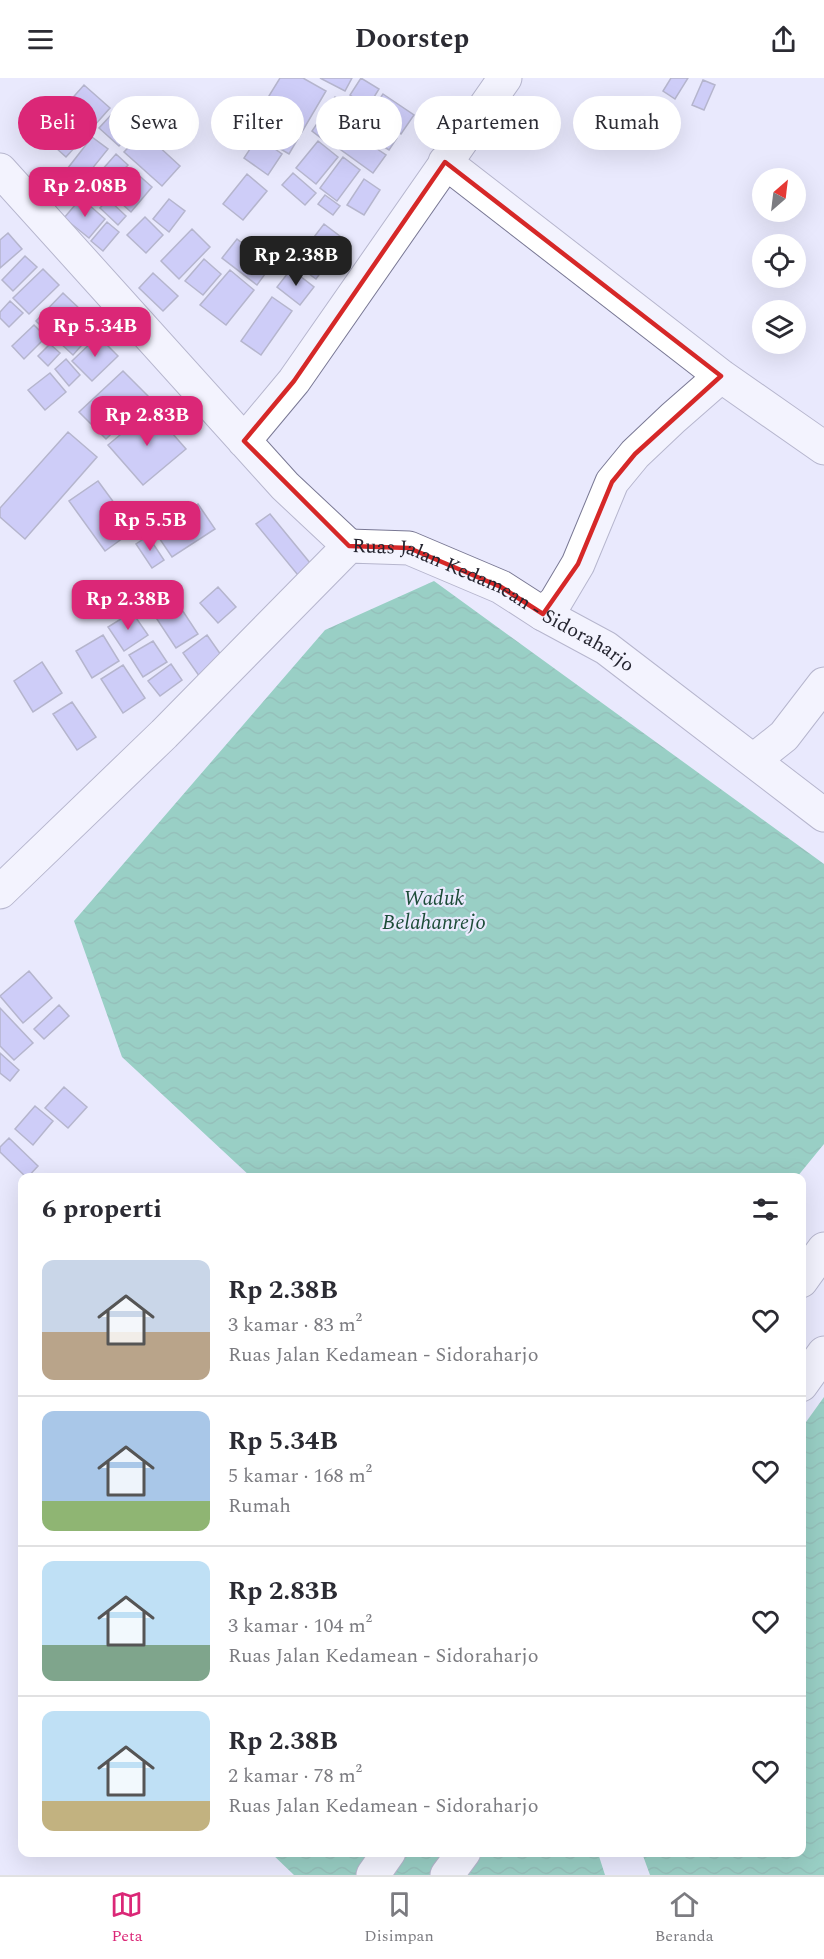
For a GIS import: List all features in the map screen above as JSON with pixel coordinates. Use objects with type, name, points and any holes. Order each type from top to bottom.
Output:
[{"type":"main road","points":[[244,441],[294,381],[505,78]]},
{"type":"main road","points":[[445,162],[721,376],[824,448]]},
{"type":"main road","points":[[0,170],[285,486],[349,546]]},
{"type":"main road","points":[[543,614],[556,601],[578,564],[612,482],[635,454],[721,376]]},
{"type":"main road","name":"Ruas Jalan Kedamean - Sidoraharjo","points":[[0,892],[164,734],[349,546],[409,548],[501,587],[543,614],[606,648],[824,815]]},
{"type":"main road","points":[[754,760],[784,736],[824,684]]},
{"type":"main road","points":[[806,1274],[824,1249]]},
{"type":"main road","points":[[806,1378],[824,1353]]},
{"type":"main road","points":[[373,1875],[386,1857]]},
{"type":"main road","points":[[447,1875],[460,1857]]},
{"type":"highlighted area","points":[[445,162],[721,376],[635,454],[612,482],[578,564],[543,614],[501,587],[409,548],[349,546],[244,441],[294,381]]},
{"type":"water","name":"Waduk Belahanrejo","points":[[434,581],[824,864],[824,1144],[800,1173],[247,1173],[122,1057],[74,921],[325,630]]},
{"type":"water","points":[[824,1397],[824,1875],[650,1875],[643,1857],[806,1857],[806,1422]]},
{"type":"water","points":[[275,1857],[599,1857],[605,1875],[294,1875]]},
{"type":"building","points":[[280,78],[303,78],[326,91],[323,96],[316,96],[316,108],[304,128],[304,96],[269,96]]},
{"type":"building","points":[[320,78],[352,78],[345,91]]},
{"type":"building","points":[[361,78],[379,89],[375,96],[350,95]]},
{"type":"building","points":[[671,78],[688,78],[677,96],[670,96],[663,91]]},
{"type":"building","points":[[703,80],[715,85],[704,110],[692,105]]},
{"type":"building","points":[[84,85],[96,96],[74,96]]},
{"type":"building","points":[[97,96],[109,109],[97,123]]},
{"type":"building","points":[[402,107],[414,115],[402,133]]},
{"type":"building","points":[[109,117],[109,137],[99,128]]},
{"type":"building","points":[[97,141],[108,149],[79,185],[64,173],[82,150],[97,150]]},
{"type":"building","points":[[316,143],[316,150],[329,150],[338,157],[316,184],[296,168]]},
{"type":"building","points":[[58,150],[72,150],[66,157]]},
{"type":"building","points":[[126,150],[163,150],[180,166],[162,186],[124,152]]},
{"type":"building","points":[[249,150],[276,150],[282,154],[268,175],[244,158]]},
{"type":"building","points":[[341,150],[379,150],[386,155],[373,173]]},
{"type":"building","points":[[116,154],[128,165],[106,190],[94,179]]},
{"type":"building","points":[[343,157],[360,170],[337,201],[320,188]]},
{"type":"building","points":[[134,171],[152,187],[131,212],[113,196]]},
{"type":"building","points":[[293,173],[316,193],[305,205],[282,185]]},
{"type":"building","points":[[247,174],[267,191],[243,220],[223,204]]},
{"type":"building","points":[[364,179],[380,190],[364,215],[347,205]]},
{"type":"building","points":[[91,183],[105,194],[99,202],[85,190]]},
{"type":"building","points":[[325,195],[340,206],[333,215],[318,204]]},
{"type":"building","points":[[81,198],[105,219],[89,238],[64,218]]},
{"type":"building","points":[[108,199],[126,216],[118,225],[100,208]]},
{"type":"building","points":[[169,199],[185,211],[169,232],[153,219]]},
{"type":"building","points":[[145,217],[163,235],[146,253],[127,235]]},
{"type":"building","points":[[107,222],[119,232],[103,251],[91,241]]},
{"type":"building","points":[[324,224],[345,240],[316,279],[294,263]]},
{"type":"building","points":[[192,229],[210,247],[179,279],[161,261]]},
{"type":"building","points":[[8,233],[22,249],[0,268],[0,240]]},
{"type":"building","points":[[237,239],[271,266],[257,285],[222,258]]},
{"type":"building","points":[[25,256],[37,267],[13,291],[2,280]]},
{"type":"building","points":[[204,259],[221,274],[203,295],[185,281]]},
{"type":"building","points":[[43,269],[59,285],[29,314],[13,298]]},
{"type":"building","points":[[291,269],[314,287],[300,305],[277,287]]},
{"type":"building","points":[[230,270],[254,290],[226,325],[200,305]]},
{"type":"building","points":[[153,273],[178,296],[163,311],[139,288]]},
{"type":"building","points":[[63,293],[82,311],[54,339],[36,321]]},
{"type":"building","points":[[272,297],[292,311],[261,355],[241,341]]},
{"type":"building","points":[[10,301],[23,313],[9,327],[0,318],[0,312]]},
{"type":"building","points":[[83,315],[97,328],[73,355],[59,342]]},
{"type":"building","points":[[34,325],[46,337],[24,359],[12,346]]},
{"type":"building","points":[[98,336],[118,356],[92,381],[72,361]]},
{"type":"building","points":[[50,344],[60,353],[48,366],[38,356]]},
{"type":"building","points":[[66,359],[80,375],[69,386],[55,369]]},
{"type":"building","points":[[123,371],[149,397],[106,439],[79,412]]},
{"type":"building","points":[[50,373],[66,392],[45,410],[28,390]]},
{"type":"building","points":[[151,409],[186,449],[143,485],[108,445]]},
{"type":"building","points":[[68,432],[97,457],[25,539],[0,517],[0,508]]},
{"type":"building","points":[[98,481],[134,530],[105,551],[69,501]]},
{"type":"building","points":[[198,504],[215,529],[172,557],[155,532]]},
{"type":"building","points":[[270,514],[315,569],[302,580],[256,524]]},
{"type":"building","points":[[148,536],[164,560],[152,568],[136,544]]},
{"type":"building","points":[[165,584],[198,634],[176,648],[143,598]]},
{"type":"building","points":[[218,587],[236,607],[218,623],[200,603]]},
{"type":"building","points":[[132,612],[148,635],[124,651],[108,627]]},
{"type":"building","points":[[103,635],[119,661],[92,678],[76,651]]},
{"type":"building","points":[[207,635],[226,662],[202,680],[183,653]]},
{"type":"building","points":[[153,641],[167,662],[143,677],[129,655]]},
{"type":"building","points":[[42,662],[62,693],[33,712],[14,681]]},
{"type":"building","points":[[171,664],[182,680],[160,696],[148,681]]},
{"type":"building","points":[[123,665],[145,698],[123,713],[101,679]]},
{"type":"building","points":[[72,702],[96,737],[77,750],[53,714]]},
{"type":"building","points":[[29,971],[52,998],[23,1023],[0,996]]},
{"type":"building","points":[[59,1005],[69,1016],[44,1039],[34,1029]]},
{"type":"building","points":[[0,1008],[33,1043],[14,1060],[0,1046]]},
{"type":"building","points":[[0,1053],[19,1070],[10,1081],[0,1073]]},
{"type":"building","points":[[64,1087],[87,1107],[68,1128],[45,1108]]},
{"type":"building","points":[[35,1106],[53,1121],[33,1145],[15,1129]]},
{"type":"building","points":[[9,1138],[38,1166],[32,1173],[22,1173],[0,1152],[0,1147]]}]
